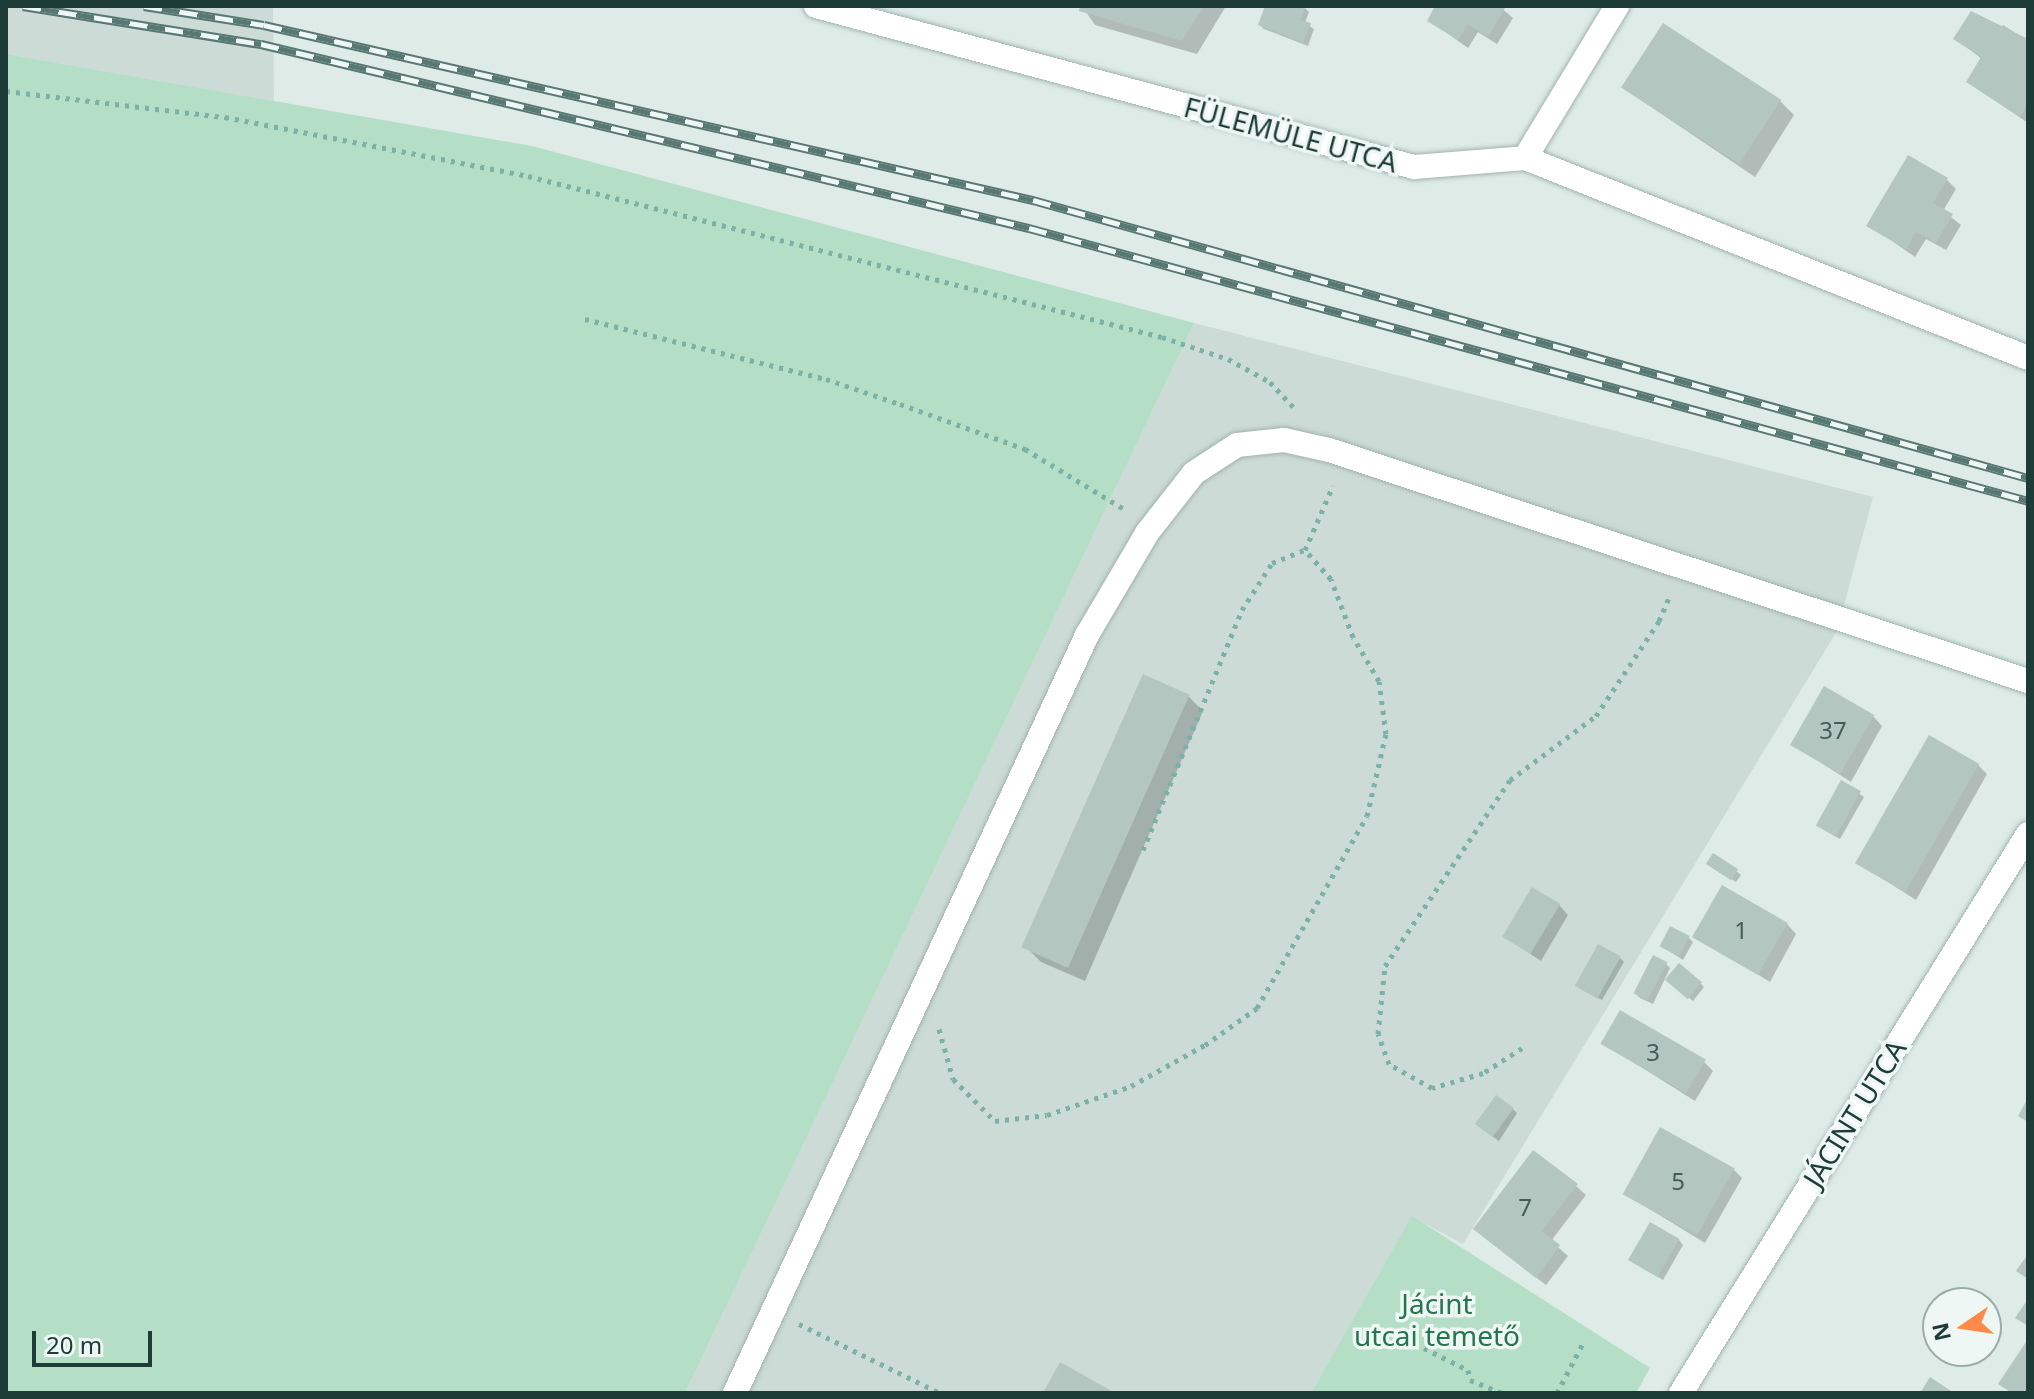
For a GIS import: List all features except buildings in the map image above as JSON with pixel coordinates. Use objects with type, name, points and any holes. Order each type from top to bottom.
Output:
[{"type":"street","points":[[1525,158],[1617,6]]},
{"type":"street","name":"FÜLEMÜLE UTCA","points":[[827,7],[1414,167],[1525,158],[2028,358]]},
{"type":"street","points":[[735,1393],[1087,635],[1147,533],[1194,473],[1237,445],[1284,440],[1340,454],[1681,566],[1849,625],[2028,681]]},
{"type":"street","name":"JÁCINT UTCA","points":[[1681,1393],[2028,834]]},
{"type":"path","points":[[6,91],[225,117],[528,176],[1162,337],[1228,359],[1270,382],[1340,454],[1329,492],[1305,550],[1272,563],[1242,610],[1143,850]]},
{"type":"path","points":[[585,319],[826,379],[1025,449],[1116,501],[1147,533]]},
{"type":"path","points":[[926,982],[953,1079],[995,1121],[1047,1115],[1131,1086],[1205,1045],[1257,1008],[1367,816],[1386,734],[1379,681],[1353,637],[1331,579],[1305,550]]},
{"type":"path","points":[[1522,1048],[1483,1073],[1432,1088],[1389,1064],[1378,1034],[1385,966],[1510,780],[1596,716],[1659,621],[1681,566]]},
{"type":"path","points":[[773,1311],[940,1393]]},
{"type":"path","points":[[1557,1393],[1583,1343]]},
{"type":"path","points":[[1424,1348],[1468,1370],[1470,1380],[1502,1393]]},
{"type":"shaded area","points":[[6,6],[273,6],[274,101],[6,54]]},
{"type":"shaded area","points":[[1194,323],[1873,497],[1837,631],[1463,1244],[1412,1217],[1311,1393],[685,1393]]},
{"type":"green space","points":[[6,54],[532,146],[1194,323],[685,1393],[6,1393]]},
{"type":"green space","name":"Jácint utcai temető","points":[[1412,1216],[1650,1368],[1636,1393],[1311,1393]]},
{"type":"railway","points":[[23,6],[261,44],[1029,228],[2028,501]]},
{"type":"railway","points":[[144,6],[264,25],[1033,200],[2028,478]]}]
